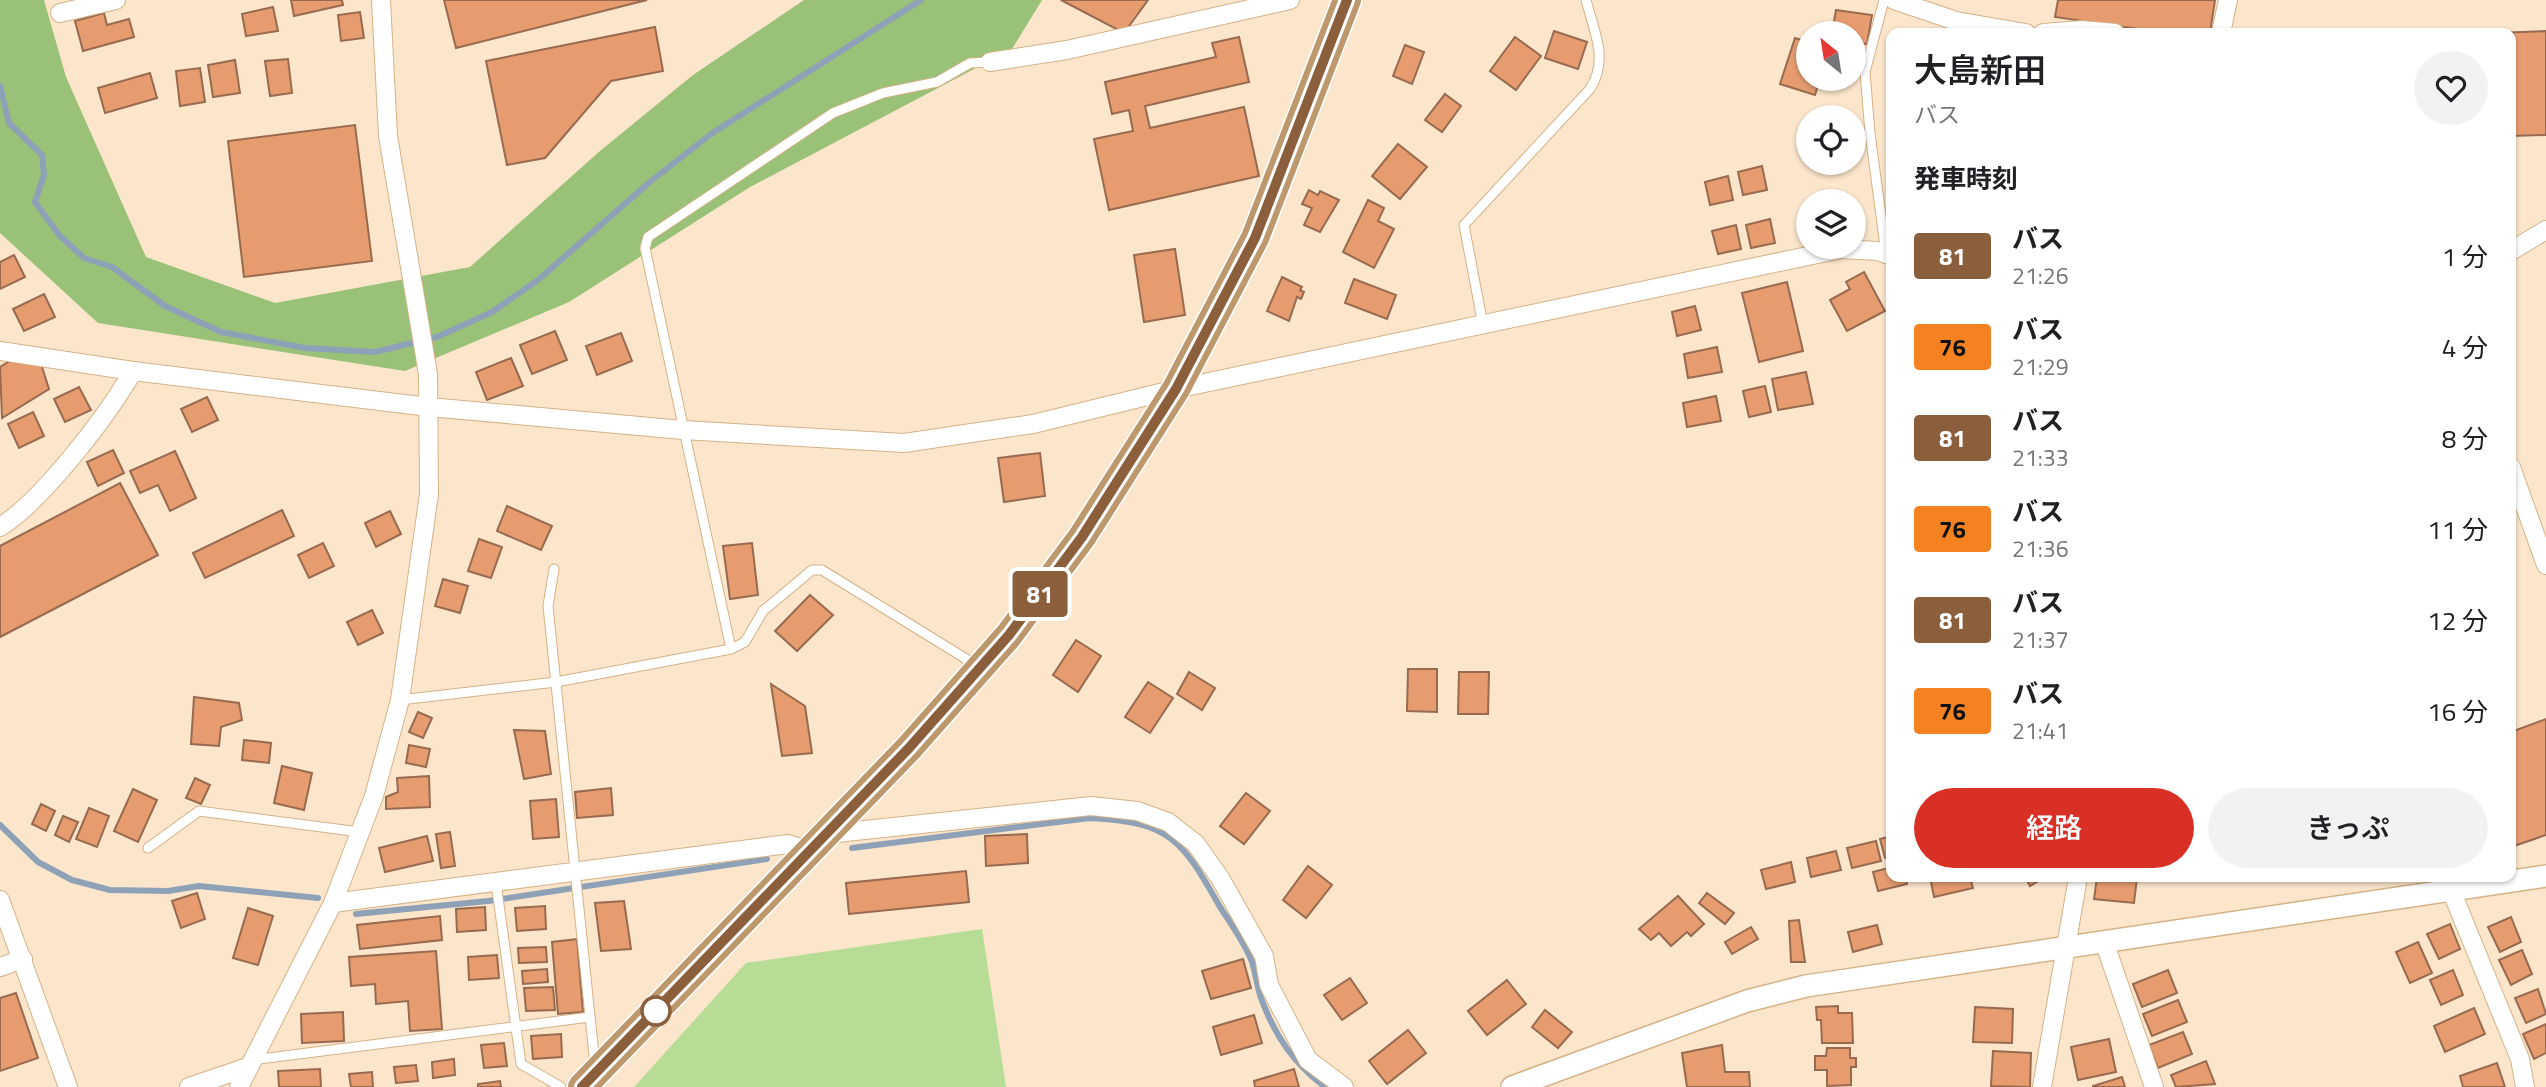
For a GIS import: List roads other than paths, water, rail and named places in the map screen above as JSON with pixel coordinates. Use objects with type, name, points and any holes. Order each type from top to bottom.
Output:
[{"type":"highway","points":[[589,1080],[909,748],[1009,635],[1082,537],[1176,389],[1255,238],[1347,0]]},
{"type":"street","points":[[60,13],[116,0]]},
{"type":"street","points":[[239,1087],[333,903],[374,796],[400,700],[429,494],[428,374],[388,136],[381,0]]},
{"type":"street","points":[[990,62],[1067,50],[1290,0]]},
{"type":"street","points":[[1895,0],[1956,21],[1997,28]]},
{"type":"street","points":[[2222,28],[2228,0]]},
{"type":"street","points":[[2516,248],[2546,230]]},
{"type":"street","points":[[0,351],[133,371],[429,407],[682,430],[904,443],[1033,425],[1176,389],[1841,249],[1886,255]]},
{"type":"street","points":[[0,527],[35,496],[112,408],[133,371]]},
{"type":"street","points":[[2516,481],[2546,565]]},
{"type":"street","points":[[333,903],[1091,806],[1137,811],[1168,822],[1196,844],[1220,878],[1264,956],[1269,985],[1308,1060],[1345,1087]]},
{"type":"street","points":[[2516,880],[2546,876]]},
{"type":"street","points":[[2042,1087],[2077,882]]},
{"type":"street","points":[[1512,1087],[1747,1001],[1806,986],[2066,945],[2505,882]]},
{"type":"street","points":[[2451,890],[2520,1059],[2525,1087]]},
{"type":"street","points":[[0,900],[68,1087]]},
{"type":"street","points":[[2104,941],[2154,1087]]},
{"type":"street","points":[[0,967],[23,959]]},
{"type":"street","points":[[189,1087],[249,1064]]},
{"type":"lane","points":[[1483,325],[1464,225],[1599,74],[1600,58],[1587,0]]},
{"type":"lane","points":[[1884,0],[1865,72],[1870,133],[1886,236]]},
{"type":"lane","points":[[731,649],[645,248],[648,237],[833,113],[883,93],[937,82],[970,63],[990,62]]},
{"type":"lane","points":[[554,569],[548,606],[590,1017],[589,1080]]},
{"type":"lane","points":[[400,700],[556,682],[731,649],[745,642],[764,611],[812,570],[822,570],[980,667]]},
{"type":"lane","points":[[148,848],[199,811],[360,832]]},
{"type":"lane","points":[[496,883],[521,1065],[561,1087]]},
{"type":"lane","points":[[249,1064],[590,1017]]},
{"type":"waterway","points":[[0,86],[9,123],[42,155],[44,175],[35,202],[60,236],[84,258],[112,267],[165,306],[221,332],[305,348],[375,352],[437,337],[492,312],[538,280],[651,181],[711,134],[921,0]]},
{"type":"waterway","points":[[852,848],[1090,818],[1117,820],[1157,830],[1184,850],[1195,865],[1246,948],[1261,998],[1279,1037],[1304,1069],[1325,1087]]},
{"type":"waterway","points":[[0,825],[38,862],[72,880],[110,890],[168,891],[199,886],[318,898]]},
{"type":"waterway","points":[[356,914],[488,901],[767,859]]}]
